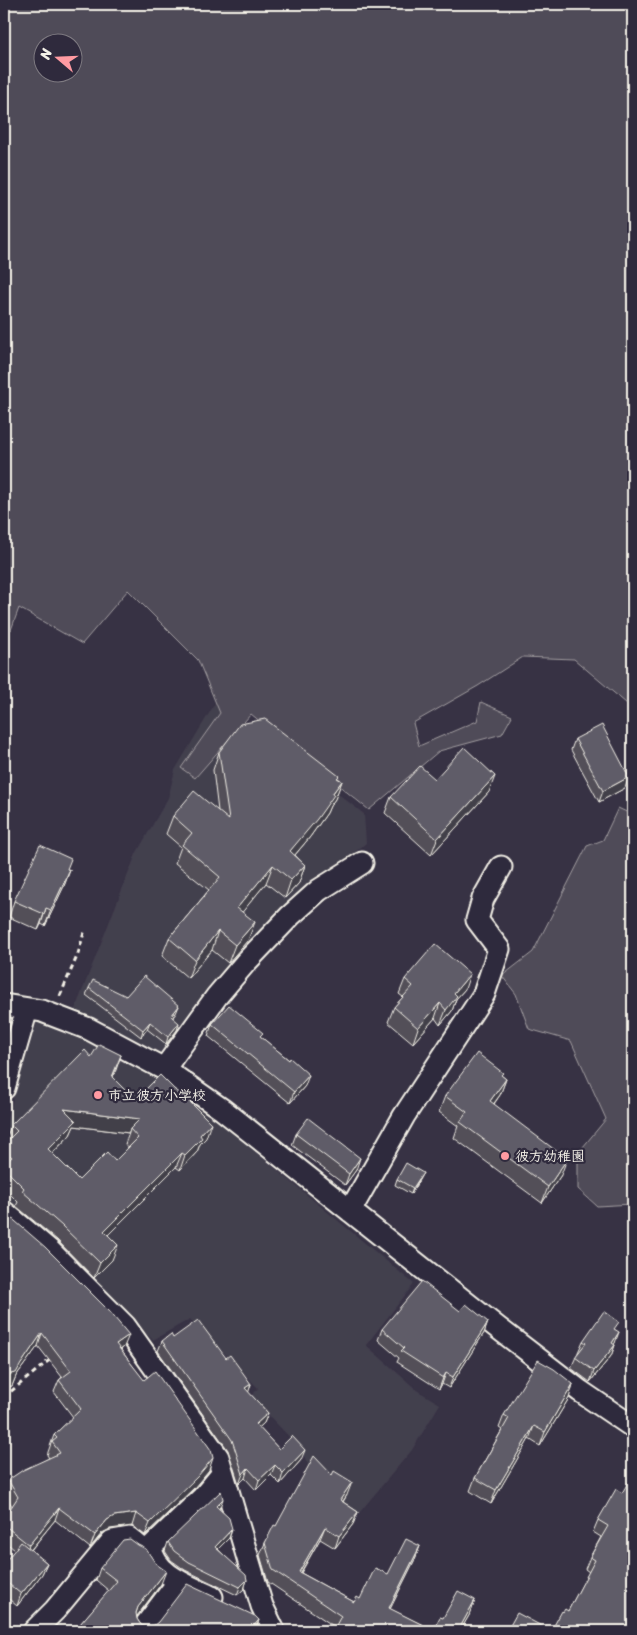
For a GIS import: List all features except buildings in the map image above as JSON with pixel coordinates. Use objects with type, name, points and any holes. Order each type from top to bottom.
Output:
[{"type":"street","points":[[164,1069],[218,996],[246,962],[290,916],[319,890],[362,863]]},
{"type":"street","points":[[350,1211],[404,1116],[484,994],[499,949],[477,920],[483,899],[501,867]]},
{"type":"street","points":[[4,1005],[42,1011],[89,1029],[164,1069],[223,1110],[505,1334],[580,1391],[633,1427]]},
{"type":"street","points":[[4,1088],[27,1008]]},
{"type":"street","points":[[4,1212],[49,1250],[125,1326],[218,1457],[262,1606],[271,1627]]},
{"type":"street","points":[[223,1473],[203,1497],[151,1547],[152,1554],[162,1568],[179,1581],[271,1627]]},
{"type":"street","points":[[34,1631],[55,1610],[112,1541],[128,1538],[141,1548],[152,1550]]},
{"type":"street","points":[[144,1627],[179,1581]]},
{"type":"path","points":[[52,1015],[78,954],[85,929]]},
{"type":"path","points":[[4,1397],[58,1354]]},
{"type":"shaded area","points":[[4,4],[633,4],[633,709],[574,659],[523,657],[478,686],[413,723],[419,746],[477,721],[481,702],[512,716],[502,734],[439,751],[369,810],[251,714],[195,778],[181,768],[220,713],[198,660],[128,590],[82,644],[19,608],[11,630],[4,628]]},
{"type":"shaded area","name":"市立彼方小学校","points":[[217,700],[364,814],[366,843],[323,880],[153,1075],[210,1114],[414,1284],[366,1345],[418,1391],[440,1404],[412,1450],[359,1513],[335,1504],[311,1470],[299,1447],[251,1397],[258,1388],[190,1319],[153,1340],[11,1208],[4,1199],[4,1128],[37,1021],[66,1032],[136,854],[168,798],[175,770]]},
{"type":"shaded area","points":[[618,808],[633,815],[633,1204],[597,1206],[578,1189],[578,1153],[606,1119],[571,1041],[529,1029],[516,994],[502,976],[533,952],[587,846],[603,840]]},
{"type":"place","name":"市立彼方小学校","points":[[98,1095]]},
{"type":"place","name":"彼方幼稚園","points":[[505,1156]]}]
